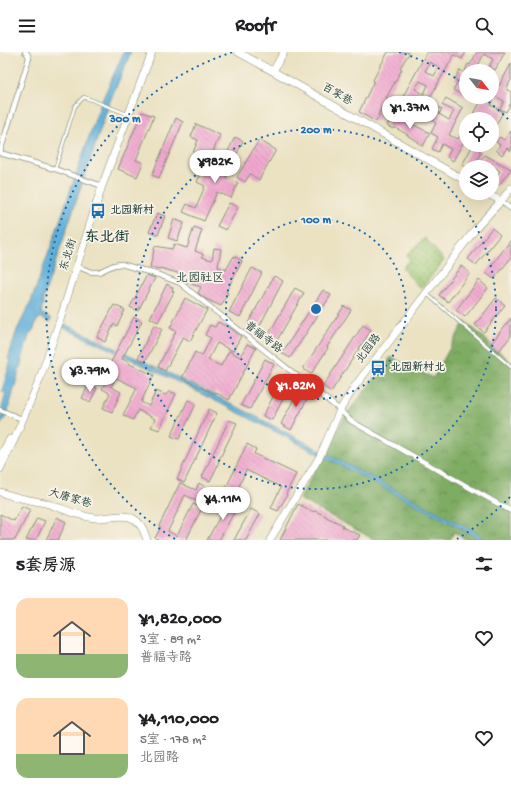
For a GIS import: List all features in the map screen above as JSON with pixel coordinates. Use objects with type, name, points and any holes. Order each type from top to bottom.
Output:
[{"type":"street","points":[[25,52],[29,58],[0,152],[55,169],[102,186]]},
{"type":"street","name":"东北街","points":[[0,469],[14,440],[41,374],[60,320],[102,186],[152,52]]},
{"type":"street","name":"百家巷","points":[[238,52],[459,177]]},
{"type":"street","points":[[273,71],[284,52]]},
{"type":"street","name":"北园路","points":[[270,540],[321,453],[340,410],[355,386],[477,227],[511,188]]},
{"type":"street","points":[[501,201],[511,209]]},
{"type":"street","name":"普福寺路","points":[[76,266],[91,272],[99,272],[114,265],[121,264],[180,283],[340,410],[351,421],[511,510]]},
{"type":"street","points":[[0,410],[22,418]]},
{"type":"street","name":"东北街","points":[[0,457],[22,418]]},
{"type":"street","name":"大唐家巷","points":[[0,492],[15,498],[46,504],[66,511],[95,518],[130,517],[138,521],[147,540]]},
{"type":"lane","points":[[55,169],[75,106],[84,97],[129,115]]},
{"type":"lane","points":[[426,293],[511,367]]},
{"type":"green space","points":[[425,238],[444,260],[421,289],[402,268],[410,259],[406,255]]},
{"type":"green space","points":[[465,321],[511,362],[511,540],[467,540],[454,532],[450,540],[375,540],[299,499],[349,411],[391,357],[433,378]]},
{"type":"water","points":[[124,52],[131,52],[110,101],[43,299],[41,313],[51,318],[51,320],[50,322],[40,317],[29,335],[8,411],[0,426],[0,418],[3,413],[2,408],[6,392],[2,391],[11,360],[8,359],[17,330],[30,304],[100,105]]},
{"type":"water","points":[[62,323],[232,404],[468,528],[484,540],[478,540],[455,525],[160,373],[60,326]]},
{"type":"building","points":[[388,52],[409,53],[400,68],[402,69],[386,98],[388,99],[384,106],[383,105],[376,122],[359,112],[374,81],[373,80]]},
{"type":"building","points":[[427,52],[466,52],[462,59],[454,55],[420,115],[414,112],[418,104],[410,99],[405,107],[399,104]],"holes":[[[430,62],[439,67],[434,76],[425,71]],[[420,81],[428,85],[424,94],[415,89]]]},
{"type":"building","points":[[477,52],[505,52],[498,64],[490,64],[493,59],[484,54],[479,64],[471,64]]},
{"type":"building","points":[[511,64],[511,80],[506,89],[511,92],[511,103],[506,112],[500,109],[504,101],[499,98],[499,86]]},
{"type":"building","points":[[459,72],[459,93],[453,90],[458,81],[455,79]]},
{"type":"building","points":[[446,98],[463,108],[461,112],[459,112],[459,116],[449,135],[458,139],[459,137],[459,150],[453,161],[447,157],[451,149],[442,144],[438,152],[432,149],[438,137],[431,133],[436,123],[433,121],[435,116],[433,115],[437,107],[442,109],[439,114],[449,120],[454,111],[442,105]]},
{"type":"building","points":[[479,104],[491,104],[503,112],[499,119],[499,112],[475,112]]},
{"type":"building","points":[[142,112],[154,116],[136,160],[143,163],[137,177],[118,169]]},
{"type":"building","points":[[391,117],[399,121],[400,118],[430,133],[423,146],[394,127],[393,129],[387,126]]},
{"type":"building","points":[[176,118],[183,122],[159,178],[152,175]]},
{"type":"building","points":[[196,124],[220,135],[207,165],[191,158],[198,140],[191,137]]},
{"type":"building","points":[[511,131],[511,151],[507,148],[502,155],[498,152],[500,145],[499,138],[500,137],[504,140]]},
{"type":"building","points":[[235,137],[243,141],[226,178],[238,183],[231,198],[217,192],[204,221],[183,212],[187,204],[196,208],[205,186],[197,182],[204,167],[217,174]]},
{"type":"building","points":[[259,140],[276,150],[259,180],[250,174],[245,182],[237,177]]},
{"type":"building","points":[[469,152],[481,152],[477,160],[465,160]]},
{"type":"building","points":[[485,155],[494,160],[481,160]]},
{"type":"building","points":[[499,163],[511,169],[499,185],[499,172]]},
{"type":"building","points":[[229,203],[238,207],[226,230],[217,226]]},
{"type":"building","points":[[157,213],[165,216],[158,235],[149,232]]},
{"type":"building","points":[[174,219],[184,223],[177,241],[168,238]]},
{"type":"building","points":[[194,227],[202,230],[195,251],[203,254],[202,257],[212,260],[214,248],[221,249],[218,267],[226,270],[234,256],[242,261],[226,292],[228,293],[221,306],[206,299],[198,293],[201,287],[183,281],[185,275],[160,268],[150,267],[155,246],[172,249],[174,244],[187,248]]},
{"type":"building","points":[[492,228],[500,235],[476,265],[468,259]]},
{"type":"building","points":[[511,240],[511,258],[494,279],[486,273]]},
{"type":"building","points":[[461,266],[470,273],[448,302],[439,295]]},
{"type":"building","points":[[252,268],[262,273],[240,317],[229,312]]},
{"type":"building","points":[[147,275],[155,278],[138,311],[130,307]]},
{"type":"building","points":[[274,276],[283,281],[257,331],[247,325]]},
{"type":"building","points":[[479,280],[488,288],[465,317],[456,310]]},
{"type":"building","points":[[167,284],[173,288],[172,291],[174,292],[158,322],[150,318]]},
{"type":"building","points":[[295,288],[304,293],[275,344],[266,339]]},
{"type":"building","points":[[323,290],[331,295],[290,358],[282,353]]},
{"type":"building","points":[[185,298],[207,310],[190,341],[183,337],[165,371],[158,367],[176,331],[170,328]]},
{"type":"building","points":[[496,298],[505,305],[484,332],[475,325]]},
{"type":"building","points":[[114,305],[125,310],[117,326],[114,324],[105,342],[97,337]]},
{"type":"building","points":[[344,306],[351,310],[311,374],[303,369]]},
{"type":"building","points":[[134,317],[142,321],[122,359],[129,362],[129,364],[154,375],[141,402],[149,406],[156,391],[166,395],[169,391],[176,394],[159,430],[151,427],[155,419],[138,410],[133,420],[123,415],[137,388],[116,378],[111,387],[121,392],[112,412],[103,408],[110,393],[102,389],[111,370],[108,368]]},
{"type":"building","points":[[511,318],[511,336],[498,352],[490,345]]},
{"type":"building","points":[[218,322],[232,329],[241,336],[233,351],[217,343],[208,360],[221,366],[229,351],[240,357],[247,344],[256,348],[229,400],[215,392],[214,394],[182,378],[195,352],[202,356],[211,338],[205,335],[210,325],[215,327]]},
{"type":"building","points":[[154,325],[162,329],[145,362],[138,358]]},
{"type":"building","points":[[363,325],[371,330],[331,392],[323,386]]},
{"type":"building","points":[[265,359],[274,364],[250,409],[241,405]]},
{"type":"building","points":[[285,374],[294,378],[272,420],[263,416]]},
{"type":"building","points":[[89,384],[97,388],[90,402],[82,398]]},
{"type":"building","points":[[300,387],[310,393],[291,430],[281,424]]},
{"type":"building","points":[[188,400],[196,404],[179,439],[171,436]]},
{"type":"building","points":[[209,409],[217,413],[184,483],[177,479]]},
{"type":"building","points":[[229,420],[237,423],[210,481],[202,477]]},
{"type":"building","points":[[247,444],[256,449],[254,454],[296,474],[278,511],[271,508],[281,487],[246,470],[236,493],[226,488]]},
{"type":"building","points":[[180,483],[196,490],[199,483],[207,488],[205,493],[202,491],[197,501],[185,495],[168,531],[177,536],[193,504],[202,508],[186,540],[160,540],[155,538],[161,527],[159,526]]},
{"type":"building","points":[[229,500],[238,505],[219,540],[207,540]]},
{"type":"building","points":[[298,504],[326,516],[343,525],[342,527],[360,535],[357,540],[280,540]]},
{"type":"building","points":[[22,506],[30,510],[15,540],[0,540],[0,514],[14,521]]},
{"type":"building","points":[[251,509],[260,514],[246,540],[234,540]]},
{"type":"building","points":[[57,517],[66,522],[58,540],[46,540]]},
{"type":"building","points":[[37,518],[45,521],[36,540],[26,540]]},
{"type":"place","name":"北园新村","points":[[98,211]]},
{"type":"place","name":"北园新村北","points":[[378,368]]},
{"type":"district","name":"东北街","points":[[107,238]]},
{"type":"district","name":"北园社区","points":[[200,279]]}]
